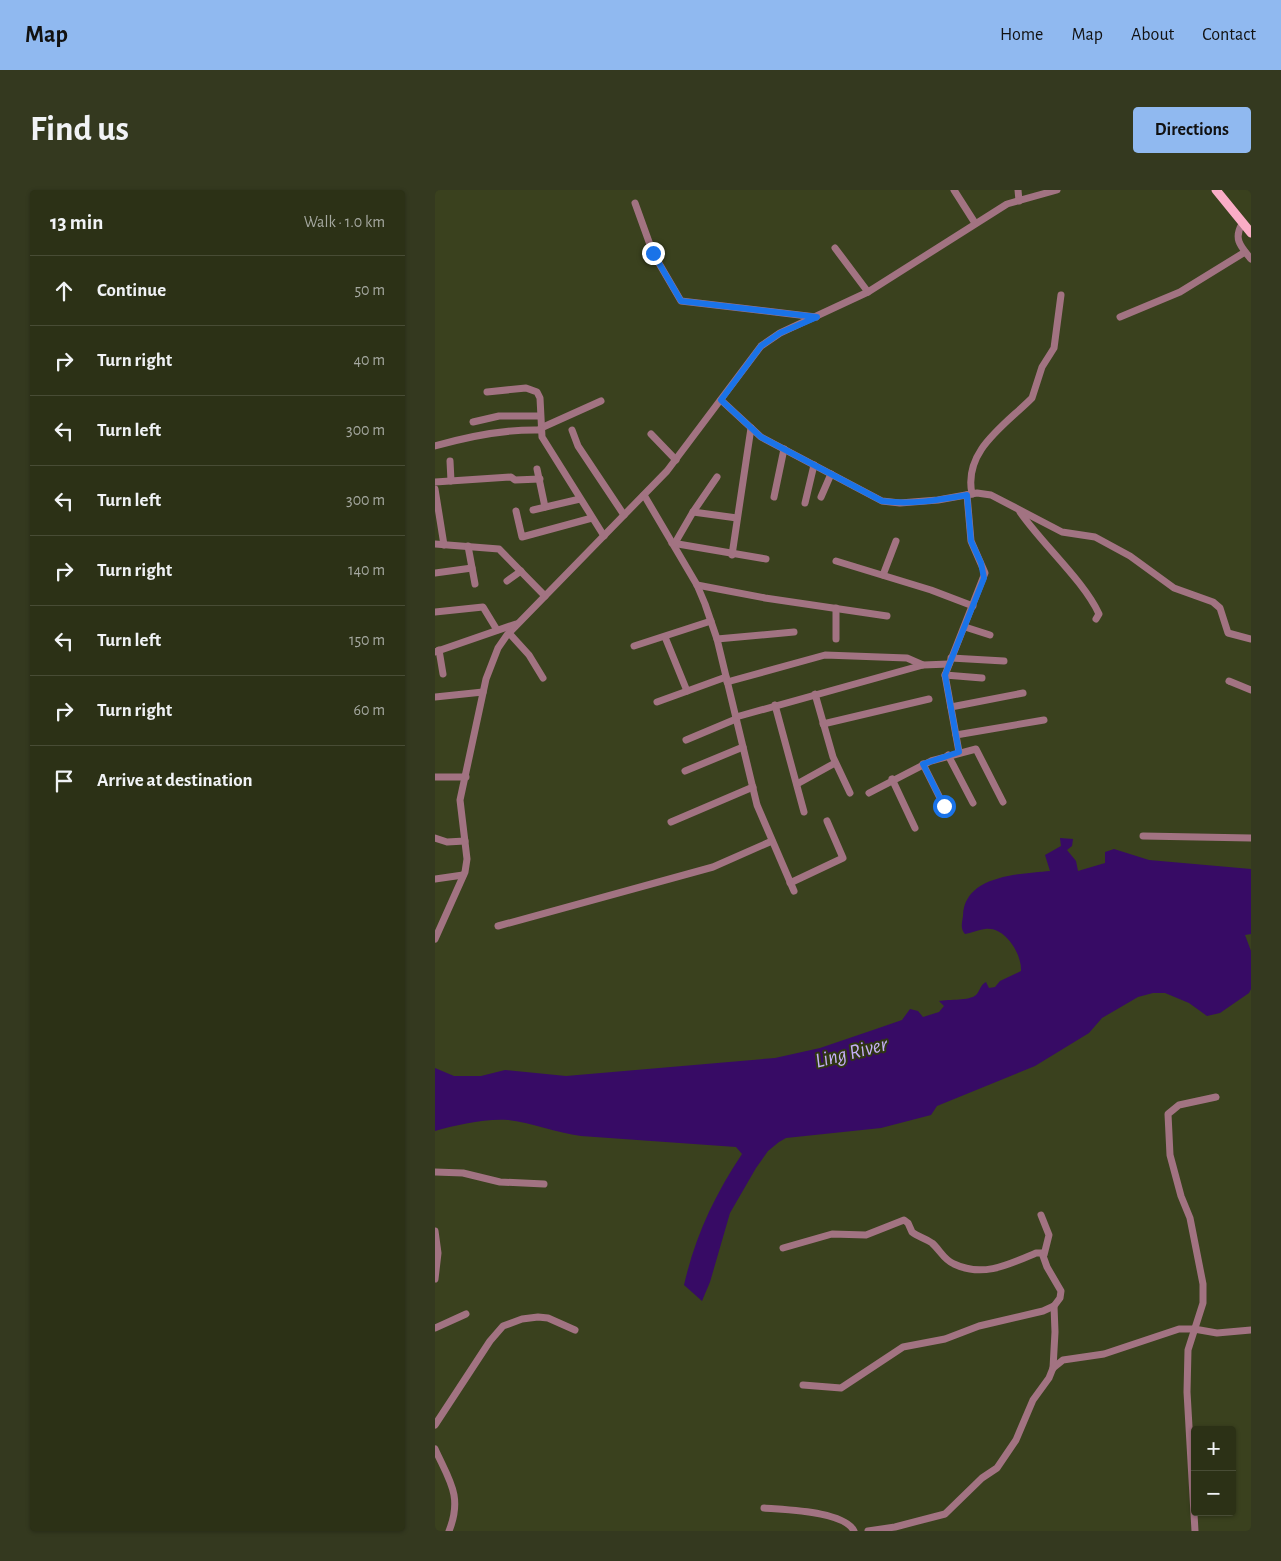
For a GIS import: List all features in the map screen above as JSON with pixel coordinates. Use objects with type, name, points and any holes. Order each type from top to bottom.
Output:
[{"type":"main road","points":[[1216,190],[1251,233]]},
{"type":"street","points":[[1018,190],[1019,201]]},
{"type":"street","points":[[956,191],[975,223]]},
{"type":"street","points":[[435,939],[463,875],[467,859],[460,800],[483,692],[498,648],[509,633],[676,460],[761,346],[780,333],[868,292],[1007,204],[1053,191]]},
{"type":"street","points":[[635,203],[653,253],[681,301],[817,317]]},
{"type":"street","points":[[1242,224],[1237,233],[1237,239],[1251,259]]},
{"type":"street","points":[[835,248],[868,292]]},
{"type":"street","points":[[1120,317],[1180,292],[1245,252]]},
{"type":"street","points":[[959,752],[945,675],[985,573],[971,541],[970,470],[978,452],[1032,398],[1042,367],[1054,348],[1061,294]]},
{"type":"street","points":[[487,392],[533,389],[540,398],[542,437],[604,536]]},
{"type":"street","points":[[721,400],[761,437],[882,501],[899,503],[969,495],[991,495],[1062,532],[1095,537],[1130,556],[1174,588],[1213,602],[1220,608],[1228,633],[1251,639]]},
{"type":"street","points":[[435,446],[471,436],[504,431],[541,429],[601,401]]},
{"type":"street","points":[[473,422],[508,415],[540,416]]},
{"type":"street","points":[[732,555],[751,428]]},
{"type":"street","points":[[572,430],[578,446],[624,515]]},
{"type":"street","points":[[651,434],[676,460]]},
{"type":"street","points":[[774,497],[784,449]]},
{"type":"street","points":[[450,461],[451,481]]},
{"type":"street","points":[[805,503],[814,465]]},
{"type":"street","points":[[537,469],[545,507]]},
{"type":"street","points":[[821,497],[831,474]]},
{"type":"street","points":[[435,482],[511,477],[515,480],[540,479]]},
{"type":"street","points":[[673,543],[717,477]]},
{"type":"street","points":[[435,489],[444,544]]},
{"type":"street","points":[[643,495],[697,585],[711,621],[757,804],[794,891]]},
{"type":"street","points":[[533,510],[581,499]]},
{"type":"street","points":[[1018,510],[1035,534],[1088,595],[1099,614],[1096,619]]},
{"type":"street","points":[[517,511],[522,537],[592,518]]},
{"type":"street","points":[[693,512],[737,518]]},
{"type":"street","points":[[883,575],[896,541]]},
{"type":"street","points":[[673,543],[732,555],[766,559]]},
{"type":"street","points":[[435,544],[499,549],[545,596]]},
{"type":"street","points":[[468,546],[475,584]]},
{"type":"street","points":[[836,561],[958,599],[973,606]]},
{"type":"street","points":[[435,573],[472,568]]},
{"type":"street","points":[[507,581],[521,571]]},
{"type":"street","points":[[697,585],[756,597],[887,616]]},
{"type":"street","points":[[435,612],[483,607],[497,630]]},
{"type":"street","points":[[836,608],[836,639]]},
{"type":"street","points":[[634,646],[711,621]]},
{"type":"street","points":[[443,674],[437,651],[517,624]]},
{"type":"street","points":[[965,627],[990,635]]},
{"type":"street","points":[[717,640],[794,632]]},
{"type":"street","points":[[509,633],[529,655],[543,678]]},
{"type":"street","points":[[665,637],[687,691]]},
{"type":"street","points":[[657,702],[727,679],[825,655],[907,658],[923,665]]},
{"type":"street","points":[[686,740],[736,718],[775,705],[923,665],[950,661],[1004,661]]},
{"type":"street","points":[[945,675],[982,678]]},
{"type":"street","points":[[1229,681],[1251,690]]},
{"type":"street","points":[[435,697],[483,692]]},
{"type":"street","points":[[951,706],[1023,693]]},
{"type":"street","points":[[815,694],[835,764],[849,793]]},
{"type":"street","points":[[823,724],[929,699]]},
{"type":"street","points":[[775,705],[804,812]]},
{"type":"street","points":[[956,735],[1044,720]]},
{"type":"street","points":[[685,772],[743,747]]},
{"type":"street","points":[[869,793],[923,764],[948,754],[976,749],[1003,802]]},
{"type":"street","points":[[948,754],[973,803]]},
{"type":"street","points":[[797,784],[835,764]]},
{"type":"street","points":[[923,764],[944,806]]},
{"type":"street","points":[[435,777],[466,777]]},
{"type":"street","points":[[892,779],[915,828]]},
{"type":"street","points":[[671,822],[753,787]]},
{"type":"street","points":[[790,883],[843,858],[827,821]]},
{"type":"street","points":[[1143,836],[1251,838]]},
{"type":"street","points":[[435,838],[447,842],[465,841]]},
{"type":"street","points":[[498,926],[704,869],[772,841]]},
{"type":"street","points":[[435,879],[463,875]]},
{"type":"street","points":[[1195,1531],[1187,1392],[1188,1350],[1203,1303],[1203,1284],[1190,1218],[1181,1196],[1170,1155],[1168,1114],[1179,1105],[1216,1097]]},
{"type":"street","points":[[435,1172],[463,1173],[500,1182],[544,1184]]},
{"type":"street","points":[[803,1385],[841,1388],[903,1347],[945,1339],[979,1326],[1039,1312],[1054,1306],[1060,1298],[1061,1291],[1047,1267],[1044,1255],[1049,1235],[1041,1215]]},
{"type":"street","points":[[783,1248],[831,1234],[865,1235],[904,1220],[908,1223],[912,1232],[932,1243],[943,1256],[954,1264],[970,1269],[1001,1268],[1036,1253],[1044,1255]]},
{"type":"street","points":[[435,1231],[438,1253],[435,1279]]},
{"type":"street","points":[[868,1531],[895,1527],[945,1514],[982,1478],[997,1468],[1016,1440],[1033,1400],[1049,1378],[1053,1368],[1054,1306]]},
{"type":"street","points":[[435,1328],[466,1314]]},
{"type":"street","points":[[435,1425],[490,1341],[503,1326],[522,1318],[538,1317],[548,1318],[575,1330]]},
{"type":"street","points":[[1053,1368],[1066,1359],[1104,1354],[1171,1331],[1194,1329],[1217,1333],[1251,1330]]},
{"type":"street","points":[[435,1449],[455,1494],[455,1512],[449,1531]]},
{"type":"street","points":[[764,1508],[835,1517],[847,1522],[854,1531]]},
{"type":"water","name":"Ling River","points":[[1060,838],[1073,839],[1072,846],[1067,850],[1076,861],[1078,871],[1105,863],[1105,852],[1114,849],[1149,860],[1251,869],[1251,934],[1245,935],[1251,951],[1251,989],[1249,993],[1220,1013],[1207,1016],[1189,1003],[1165,993],[1153,993],[1138,997],[1102,1018],[1089,1033],[1035,1066],[937,1106],[931,1115],[881,1128],[786,1138],[768,1151],[730,1213],[710,1282],[702,1301],[684,1285],[694,1250],[714,1201],[742,1154],[736,1147],[581,1136],[508,1120],[461,1124],[435,1131],[435,1068],[454,1076],[481,1076],[505,1070],[566,1076],[775,1058],[820,1048],[902,1020],[910,1009],[918,1011],[923,1017],[939,1012],[944,1006],[939,1001],[973,997],[986,982],[989,988],[995,987],[1000,981],[1021,971],[1019,957],[1011,942],[1005,936],[992,929],[965,934],[962,930],[962,925],[966,902],[973,892],[996,879],[1050,871],[1045,855],[1061,846]]},
{"type":"route","points":[[653,253],[681,301],[817,317],[780,333],[761,346],[721,400],[761,437],[882,501],[899,503],[938,500],[967,495],[971,541],[985,573],[967,624],[945,675],[959,752],[923,764],[944,806]]}]
